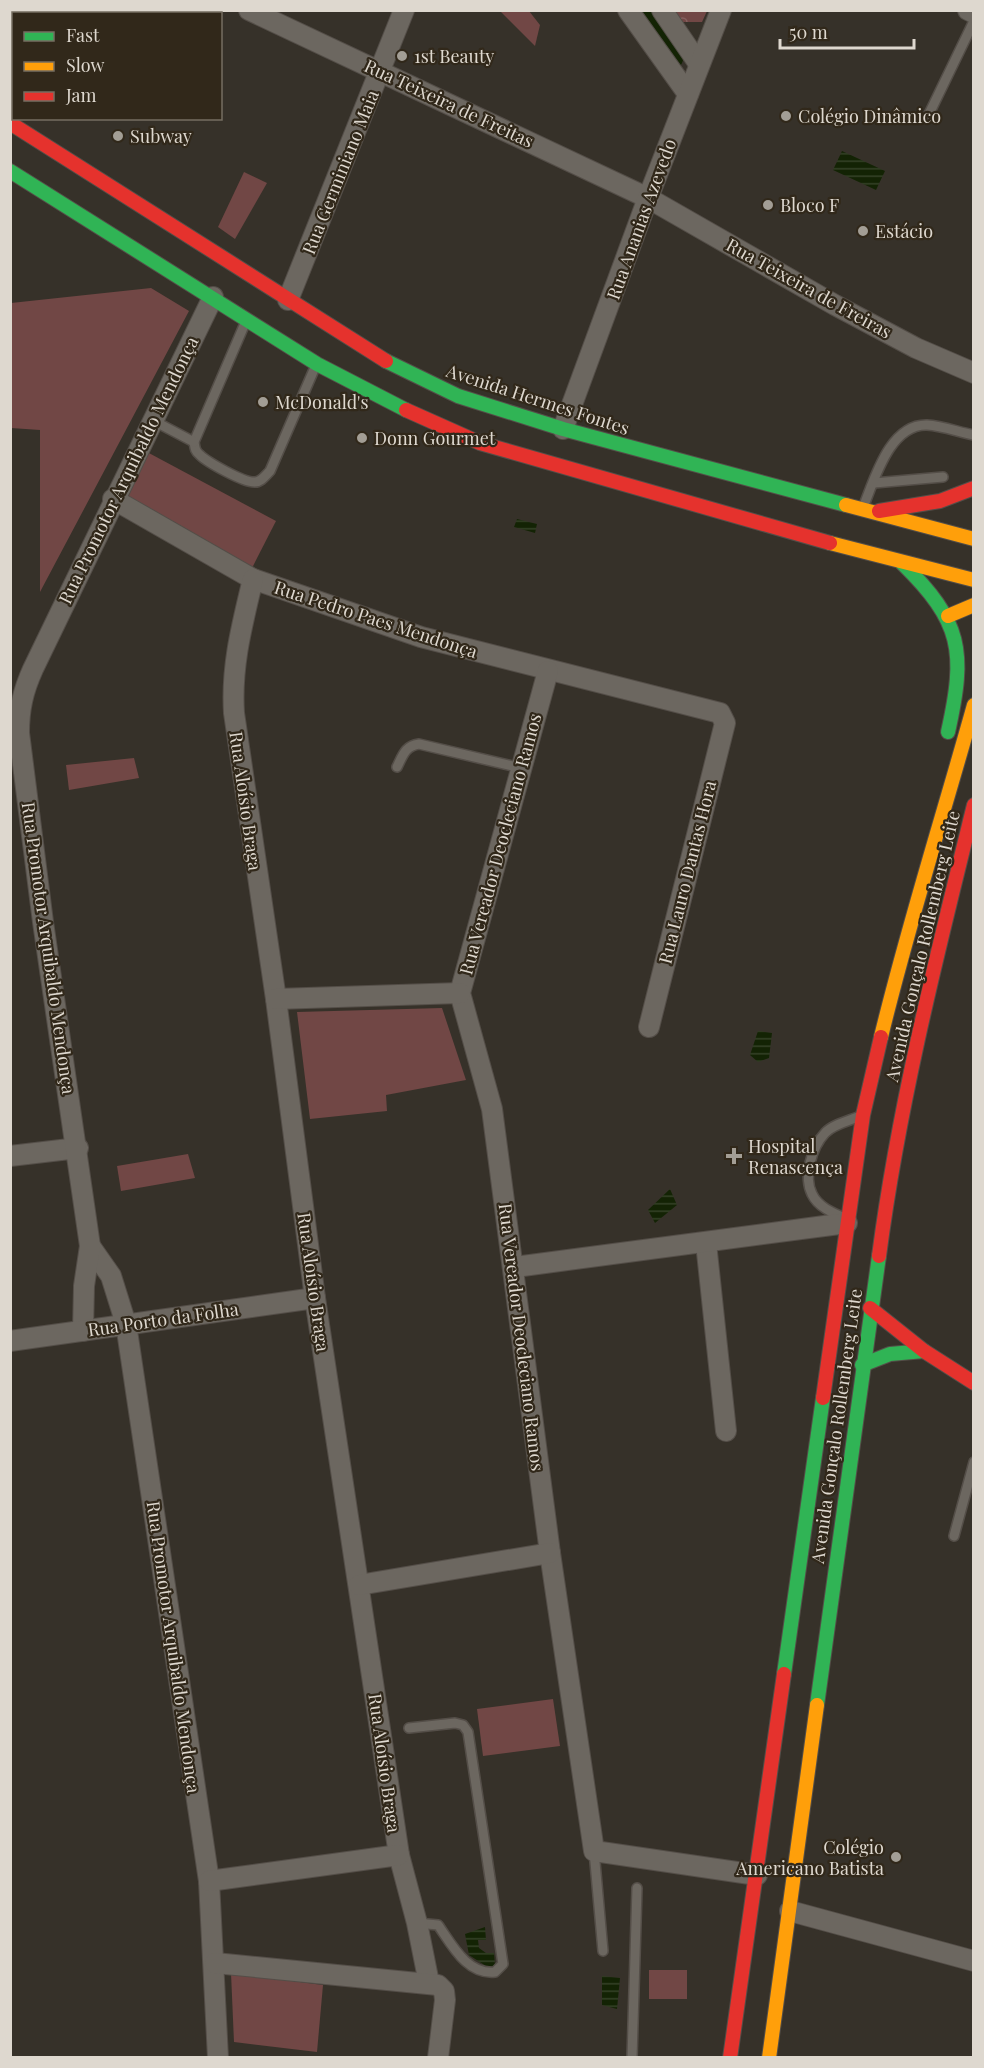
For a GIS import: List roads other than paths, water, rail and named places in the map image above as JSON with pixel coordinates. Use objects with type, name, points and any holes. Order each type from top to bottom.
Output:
[{"type":"main road","name":"Avenida Hermes Fontes","points":[[12,122],[378,357],[458,396],[563,429],[974,539]]},
{"type":"main road","points":[[10,171],[317,364],[385,401],[480,443],[901,563],[974,580]]},
{"type":"main road","points":[[865,511],[926,503],[964,494],[974,488]]},
{"type":"main road","points":[[901,563],[928,588],[948,616],[960,660],[960,676],[945,743]]},
{"type":"main road","points":[[948,616],[974,605]]},
{"type":"main road","name":"Avenida Gonçalo Rollemberg Leite","points":[[730,2058],[863,1115],[905,938],[944,814],[974,705]]},
{"type":"main road","name":"Avenida Gonçalo Rollemberg Leite","points":[[769,2058],[862,1365],[892,1164],[922,1016],[971,829],[974,805]]},
{"type":"main road","points":[[905,938],[908,897],[922,833]]},
{"type":"main road","points":[[870,1308],[924,1350],[974,1383]]},
{"type":"main road","points":[[862,1365],[890,1353],[924,1350]]},
{"type":"street","name":"Rua Teixeira de Freitas","points":[[249,10],[648,198]]},
{"type":"street","name":"Rua Germiniano Maia","points":[[288,300],[404,10]]},
{"type":"street","points":[[628,10],[688,94]]},
{"type":"street","points":[[662,10],[699,64]]},
{"type":"street","name":"Rua Ananias Azevedo","points":[[563,429],[648,198],[721,10]]},
{"type":"street","points":[[968,10],[974,13]]},
{"type":"street","name":"Rua Teixeira de Freiras","points":[[648,198],[835,305],[916,348],[974,373]]},
{"type":"street","name":"Rua Promotor Arquibaldo Mendonça","points":[[83,1331],[84,1286],[90,1246],[78,1148],[42,910],[19,733],[19,711],[23,690],[113,499],[213,297]]},
{"type":"street","name":"Rua Pedro Paes Mendonça","points":[[113,499],[253,579],[421,638],[720,713],[724,717]]},
{"type":"street","name":"Rua Aloísio Braga","points":[[253,579],[235,653],[232,679],[234,713],[276,999],[315,1298],[399,1855],[434,1984],[444,1991],[446,2000],[438,2058]]},
{"type":"street","name":"Rua Vereador Deocleciano Ramos","points":[[548,671],[460,993],[492,1109],[550,1553],[594,1851]]},
{"type":"street","name":"Rua Lauro Dantas Hora","points":[[649,1027],[722,735],[724,717]]},
{"type":"street","points":[[276,999],[460,993]]},
{"type":"street","points":[[10,1156],[78,1148]]},
{"type":"street","points":[[514,1267],[706,1243],[847,1221]]},
{"type":"street","points":[[706,1243],[726,1431]]},
{"type":"street","name":"Rua Promotor Arquibaldo Mendonça","points":[[90,1246],[111,1276],[126,1324],[209,1881],[215,1963],[218,2058]]},
{"type":"street","name":"Rua Porto da Folha","points":[[10,1341],[315,1298]]},
{"type":"street","points":[[359,1585],[550,1553]]},
{"type":"street","points":[[594,1851],[757,1875]]},
{"type":"street","points":[[209,1881],[399,1855]]},
{"type":"street","points":[[790,1911],[974,1961]]},
{"type":"street","points":[[215,1963],[434,1984]]},
{"type":"lane","points":[[929,114],[974,21]]},
{"type":"lane","points":[[247,318],[194,442],[195,450],[201,457],[245,480],[255,482],[262,479],[270,471],[317,364]]},
{"type":"lane","points":[[152,420],[194,442]]},
{"type":"lane","points":[[865,511],[874,483],[895,441],[915,426],[942,427],[974,435]]},
{"type":"lane","points":[[874,483],[944,477]]},
{"type":"lane","points":[[397,767],[406,749],[410,745],[418,744],[521,768]]},
{"type":"lane","points":[[847,1221],[826,1210],[812,1194],[808,1172],[815,1146],[826,1131],[863,1115]]},
{"type":"lane","points":[[954,1536],[974,1462]]},
{"type":"lane","points":[[409,1728],[455,1723],[463,1725],[468,1732],[503,1964],[495,1971],[478,1971],[468,1964],[438,1925],[417,1923]]},
{"type":"lane","points":[[594,1851],[603,1951]]},
{"type":"lane","points":[[632,2058],[637,1888]]},
{"type":"waterway","points":[[641,10],[674,59]]},
{"type":"place","name":"1st Beauty","points":[[402,56]]},
{"type":"place","name":"Colégio Dinâmico","points":[[786,116]]},
{"type":"place","name":"Subway","points":[[118,136]]},
{"type":"place","name":"Bloco F","points":[[768,205]]},
{"type":"place","name":"Estácio","points":[[863,231]]},
{"type":"place","name":"McDonald's","points":[[263,402]]},
{"type":"place","name":"Donn Gourmet","points":[[362,438]]},
{"type":"place","name":"Hospital Renascença","points":[[734,1156]]},
{"type":"place","name":"Colégio Americano Batista","points":[[896,1857]]}]
